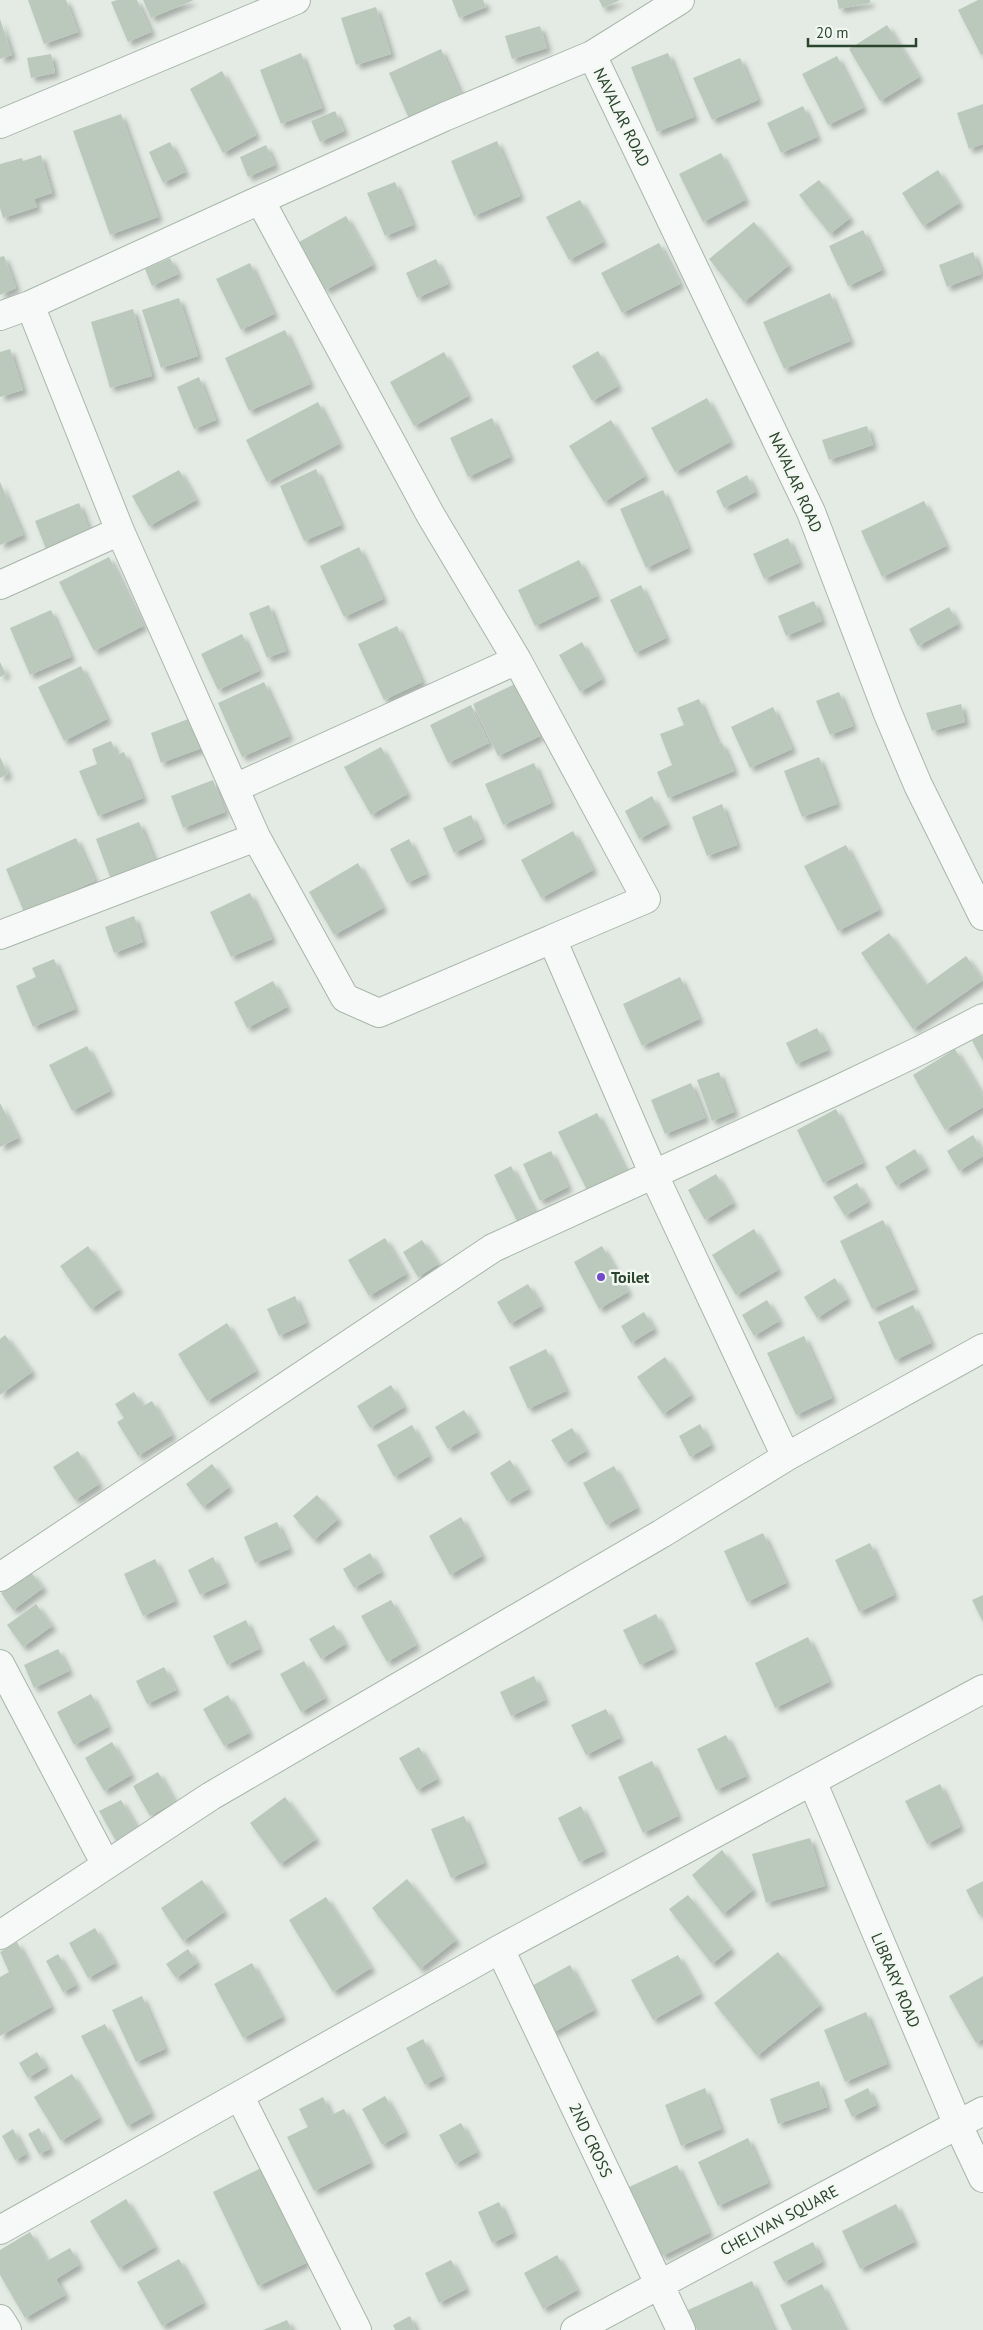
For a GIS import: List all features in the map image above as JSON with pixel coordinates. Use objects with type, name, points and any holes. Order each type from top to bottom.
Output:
[{"type":"street","points":[[0,124],[296,0]]},
{"type":"street","points":[[0,316],[30,305],[444,117],[592,55],[680,0]]},
{"type":"street","name":"NAVALAR ROAD","points":[[592,55],[811,512],[888,714],[918,785],[983,916]]},
{"type":"street","points":[[30,305],[120,531],[256,837],[344,998],[379,1013],[646,899],[517,660],[430,514],[260,200]]},
{"type":"street","points":[[0,586],[120,531]]},
{"type":"street","points":[[235,788],[517,660]]},
{"type":"street","points":[[0,935],[256,837]]},
{"type":"street","points":[[552,939],[654,1175],[786,1457]]},
{"type":"street","points":[[0,1577],[493,1248],[921,1050],[983,1018]]},
{"type":"street","points":[[0,1935],[211,1796],[660,1534],[786,1457],[983,1348]]},
{"type":"street","points":[[0,1664],[106,1865]]},
{"type":"street","points":[[0,2230],[240,2097],[500,1949],[983,1689]]},
{"type":"street","name":"LIBRARY ROAD","points":[[812,1781],[958,2125],[983,2178]]},
{"type":"street","name":"2ND CROSS","points":[[500,1949],[681,2330]]},
{"type":"street","points":[[240,2097],[357,2330]]},
{"type":"street","name":"CHELIYAN SQUARE","points":[[575,2330],[983,2111]]},
{"type":"street","points":[[0,2319],[7,2330]]},
{"type":"building","points":[[28,0],[66,0],[78,32],[44,44]]},
{"type":"building","points":[[117,0],[137,0],[151,32],[128,42],[111,2]]},
{"type":"building","points":[[143,0],[194,0],[151,18]]},
{"type":"building","points":[[452,0],[483,0],[486,7],[459,18]]},
{"type":"building","points":[[599,0],[620,0],[603,8]]},
{"type":"building","points":[[837,0],[870,0],[870,3],[839,9]]},
{"type":"building","points":[[978,0],[983,0],[983,54],[981,55],[958,10]]},
{"type":"building","points":[[376,7],[391,54],[356,65],[341,18]]},
{"type":"building","points":[[0,19],[12,55],[0,59]]},
{"type":"building","points":[[887,25],[919,77],[880,101],[849,49]]},
{"type":"building","points":[[540,26],[547,48],[512,59],[505,36]]},
{"type":"building","points":[[441,49],[462,97],[410,121],[389,73]]},
{"type":"building","points":[[301,53],[322,108],[281,124],[260,70]]},
{"type":"building","points":[[668,53],[694,117],[657,132],[631,67]]},
{"type":"building","points":[[51,54],[55,73],[31,78],[27,58]]},
{"type":"building","points":[[837,56],[863,108],[828,125],[802,74]]},
{"type":"building","points":[[740,58],[758,100],[712,120],[693,78]]},
{"type":"building","points":[[222,71],[256,135],[223,153],[190,89]]},
{"type":"building","points":[[983,104],[983,144],[969,149],[957,113]]},
{"type":"building","points":[[803,106],[817,137],[781,153],[767,123]]},
{"type":"building","points":[[335,111],[344,131],[320,142],[311,121]]},
{"type":"building","points":[[121,114],[158,217],[110,235],[73,131]]},
{"type":"building","points":[[497,141],[520,196],[474,216],[451,161]]},
{"type":"building","points":[[170,142],[185,172],[163,183],[149,152]]},
{"type":"building","points":[[266,145],[275,165],[248,177],[240,157]]},
{"type":"building","points":[[721,153],[745,200],[703,222],[679,174]]},
{"type":"building","points":[[41,155],[52,193],[34,199],[37,207],[3,218],[0,208],[0,164],[22,158],[23,161]]},
{"type":"building","points":[[938,170],[959,203],[923,226],[902,193]]},
{"type":"building","points":[[819,180],[850,218],[830,234],[799,195]]},
{"type":"building","points":[[395,182],[413,225],[385,236],[367,193]]},
{"type":"building","points":[[580,200],[603,242],[569,260],[546,217]]},
{"type":"building","points":[[346,216],[373,265],[325,290],[299,242]]},
{"type":"building","points":[[754,222],[789,265],[744,302],[709,259]]},
{"type":"building","points":[[863,230],[882,270],[848,286],[829,246]]},
{"type":"building","points":[[659,243],[680,284],[622,313],[601,273]]},
{"type":"building","points":[[973,252],[981,274],[947,287],[939,265]]},
{"type":"building","points":[[4,256],[16,288],[0,295],[0,257]]},
{"type":"building","points":[[170,258],[178,274],[152,286],[145,269]]},
{"type":"building","points":[[436,259],[448,284],[417,298],[406,273]]},
{"type":"building","points":[[250,263],[274,314],[241,330],[216,279]]},
{"type":"building","points":[[830,293],[850,341],[784,369],[763,322]]},
{"type":"building","points":[[179,298],[198,356],[161,368],[142,310]]},
{"type":"building","points":[[133,309],[152,376],[110,388],[91,322]]},
{"type":"building","points":[[285,330],[310,384],[249,411],[225,358]]},
{"type":"building","points":[[10,349],[23,390],[0,397],[0,352]]},
{"type":"building","points":[[598,351],[618,386],[592,401],[572,366]]},
{"type":"building","points":[[444,352],[468,396],[414,426],[390,382]]},
{"type":"building","points":[[199,377],[216,420],[194,429],[177,387]]},
{"type":"building","points":[[707,398],[730,442],[675,472],[651,428]]},
{"type":"building","points":[[318,402],[339,444],[267,482],[246,440]]},
{"type":"building","points":[[492,418],[510,457],[468,477],[450,438]]},
{"type":"building","points":[[611,420],[645,476],[604,502],[569,446]]},
{"type":"building","points":[[867,426],[873,445],[829,460],[822,440]]},
{"type":"building","points":[[316,469],[341,525],[304,541],[280,486]]},
{"type":"building","points":[[179,470],[196,500],[149,526],[132,496]]},
{"type":"building","points":[[747,475],[755,492],[724,508],[716,491]]},
{"type":"building","points":[[0,482],[23,535],[0,545]]},
{"type":"building","points":[[663,490],[688,548],[646,568],[620,509]]},
{"type":"building","points":[[924,501],[946,546],[882,577],[861,531]]},
{"type":"building","points":[[79,503],[90,532],[46,549],[35,521]]},
{"type":"building","points":[[788,538],[799,563],[764,579],[753,554]]},
{"type":"building","points":[[359,547],[383,599],[344,617],[320,566]]},
{"type":"building","points":[[109,557],[143,626],[94,651],[59,582]]},
{"type":"building","points":[[579,560],[597,596],[535,626],[518,590]]},
{"type":"building","points":[[641,585],[666,638],[635,653],[610,600]]},
{"type":"building","points":[[814,601],[822,621],[786,636],[778,616]]},
{"type":"building","points":[[269,605],[286,651],[267,658],[249,613]]},
{"type":"building","points":[[949,607],[958,624],[918,646],[909,629]]},
{"type":"building","points":[[51,610],[71,657],[30,675],[10,628]]},
{"type":"building","points":[[397,626],[422,682],[384,700],[358,644]]},
{"type":"building","points":[[242,634],[259,671],[218,690],[201,654]]},
{"type":"building","points":[[582,642],[602,679],[580,692],[559,655]]},
{"type":"building","points":[[0,662],[6,674],[0,677]]},
{"type":"building","points":[[81,666],[107,719],[64,741],[38,687]]},
{"type":"building","points":[[264,682],[289,736],[242,757],[218,703]]},
{"type":"building","points":[[515,684],[540,736],[498,756],[473,704]]},
{"type":"building","points":[[839,692],[853,726],[830,735],[816,701]]},
{"type":"building","points":[[699,699],[718,744],[722,743],[734,771],[668,798],[657,772],[672,765],[660,734],[684,725],[677,708]]},
{"type":"building","points":[[961,704],[965,722],[932,731],[926,713]]},
{"type":"building","points":[[471,705],[489,743],[448,763],[430,725]]},
{"type":"building","points":[[773,707],[792,749],[750,768],[731,727]]},
{"type":"building","points":[[191,718],[202,748],[161,763],[151,733]]},
{"type":"building","points":[[111,741],[117,755],[124,752],[143,798],[98,816],[79,771],[97,764],[92,749]]},
{"type":"building","points":[[381,747],[407,794],[371,815],[344,767]]},
{"type":"building","points":[[0,757],[8,774],[0,778]]},
{"type":"building","points":[[819,757],[837,804],[802,817],[784,771]]},
{"type":"building","points":[[534,763],[551,803],[503,825],[485,784]]},
{"type":"building","points":[[213,780],[225,812],[183,828],[171,796]]},
{"type":"building","points":[[652,796],[667,824],[639,839],[625,811]]},
{"type":"building","points":[[722,804],[737,845],[707,856],[692,817]]},
{"type":"building","points":[[471,815],[482,839],[454,853],[443,828]]},
{"type":"building","points":[[139,822],[156,864],[112,882],[96,839]]},
{"type":"building","points":[[573,831],[593,870],[541,898],[521,860]]},
{"type":"building","points":[[76,838],[95,881],[24,912],[6,869]]},
{"type":"building","points":[[409,839],[426,874],[407,883],[390,849]]},
{"type":"building","points":[[846,845],[879,910],[838,931],[804,866]]},
{"type":"building","points":[[358,863],[383,908],[334,935],[309,892]]},
{"type":"building","points":[[250,893],[272,939],[231,957],[210,912]]},
{"type":"building","points":[[134,916],[143,942],[114,953],[105,927]]},
{"type":"building","points":[[889,933],[926,985],[966,956],[983,980],[913,1029],[861,953]]},
{"type":"building","points":[[54,959],[75,1009],[33,1027],[16,986],[36,977],[32,968]]},
{"type":"building","points":[[680,977],[699,1019],[642,1046],[623,1004]]},
{"type":"building","points":[[273,981],[287,1007],[247,1028],[234,1002]]},
{"type":"building","points":[[817,1028],[828,1050],[796,1064],[786,1043]]},
{"type":"building","points":[[983,1035],[983,1061],[972,1041]]},
{"type":"building","points":[[87,1046],[110,1091],[72,1111],[49,1065]]},
{"type":"building","points":[[955,1049],[983,1096],[983,1107],[945,1130],[913,1075]]},
{"type":"building","points":[[719,1072],[734,1112],[712,1121],[697,1080]]},
{"type":"building","points":[[691,1083],[705,1118],[665,1134],[651,1100]]},
{"type":"building","points":[[0,1103],[18,1138],[0,1147]]},
{"type":"building","points":[[836,1109],[863,1163],[823,1183],[797,1130]]},
{"type":"building","points":[[597,1113],[626,1171],[587,1190],[558,1132]]},
{"type":"building","points":[[973,1135],[983,1152],[983,1156],[959,1171],[947,1151]]},
{"type":"building","points":[[915,1149],[926,1168],[896,1186],[885,1167]]},
{"type":"building","points":[[551,1151],[568,1187],[540,1201],[523,1164]]},
{"type":"building","points":[[511,1166],[536,1214],[518,1223],[494,1175]]},
{"type":"building","points":[[716,1174],[733,1203],[705,1220],[688,1190]]},
{"type":"building","points":[[857,1183],[868,1202],[845,1216],[833,1197]]},
{"type":"building","points":[[883,1220],[915,1289],[872,1309],[840,1241]]},
{"type":"building","points":[[754,1229],[778,1270],[736,1295],[712,1255]]},
{"type":"building","points":[[385,1238],[406,1274],[369,1296],[348,1260]]},
{"type":"building","points":[[422,1240],[438,1264],[418,1277],[403,1252]]},
{"type":"building","points":[[88,1246],[119,1289],[91,1309],[60,1266]]},
{"type":"building","name":"Toilet","points":[[602,1246],[628,1292],[599,1309],[574,1262]]},
{"type":"building","points":[[835,1278],[847,1299],[817,1318],[804,1297]]},
{"type":"building","points":[[528,1284],[541,1306],[510,1324],[497,1302]]},
{"type":"building","points":[[295,1296],[306,1323],[279,1336],[267,1309]]},
{"type":"building","points":[[767,1300],[779,1321],[754,1336],[742,1315]]},
{"type":"building","points":[[913,1305],[931,1343],[895,1360],[878,1322]]},
{"type":"building","points":[[644,1312],[654,1329],[631,1343],[621,1326]]},
{"type":"building","points":[[227,1323],[256,1371],[207,1401],[178,1354]]},
{"type":"building","points":[[5,1335],[32,1372],[0,1395],[0,1339]]},
{"type":"building","points":[[804,1336],[832,1398],[796,1415],[767,1353]]},
{"type":"building","points":[[546,1349],[566,1391],[528,1409],[509,1367]]},
{"type":"building","points":[[665,1357],[691,1395],[663,1414],[637,1377]]},
{"type":"building","points":[[391,1385],[404,1407],[370,1428],[357,1406]]},
{"type":"building","points":[[134,1392],[143,1406],[152,1401],[172,1435],[138,1456],[117,1422],[124,1418],[115,1404]]},
{"type":"building","points":[[464,1410],[477,1432],[448,1449],[435,1427]]},
{"type":"building","points":[[700,1424],[711,1445],[690,1457],[679,1436]]},
{"type":"building","points":[[412,1425],[429,1456],[394,1477],[377,1445]]},
{"type":"building","points":[[572,1428],[586,1451],[565,1463],[551,1440]]},
{"type":"building","points":[[78,1451],[99,1484],[75,1500],[53,1467]]},
{"type":"building","points":[[510,1460],[528,1489],[507,1501],[490,1473]]},
{"type":"building","points":[[212,1464],[229,1487],[203,1507],[186,1484]]},
{"type":"building","points":[[614,1466],[637,1508],[606,1525],[583,1483]]},
{"type":"building","points":[[317,1495],[338,1519],[314,1540],[293,1516]]},
{"type":"building","points":[[461,1517],[482,1556],[450,1575],[429,1536]]},
{"type":"building","points":[[277,1522],[289,1549],[255,1563],[244,1537]]},
{"type":"building","points":[[763,1533],[786,1583],[747,1602],[724,1551]]},
{"type":"building","points":[[870,1543],[894,1595],[859,1612],[835,1560]]},
{"type":"building","points":[[370,1553],[381,1572],[354,1588],[343,1569]]},
{"type":"building","points":[[213,1557],[226,1583],[200,1595],[188,1570]]},
{"type":"building","points":[[155,1559],[175,1601],[143,1616],[124,1574]]},
{"type":"building","points":[[31,1572],[43,1588],[13,1610],[1,1593]]},
{"type":"building","points":[[983,1595],[983,1622],[972,1600]]},
{"type":"building","points":[[391,1600],[416,1645],[387,1662],[361,1616]]},
{"type":"building","points":[[36,1604],[52,1626],[23,1647],[7,1625]]},
{"type":"building","points":[[656,1614],[673,1649],[640,1665],[623,1630]]},
{"type":"building","points":[[246,1620],[259,1649],[227,1665],[213,1636]]},
{"type":"building","points":[[334,1625],[345,1644],[321,1659],[309,1639]]},
{"type":"building","points":[[808,1637],[829,1682],[775,1708],[755,1663]]},
{"type":"building","points":[[58,1649],[69,1671],[34,1688],[24,1665]]},
{"type":"building","points":[[304,1661],[325,1698],[301,1712],[280,1674]]},
{"type":"building","points":[[164,1667],[176,1690],[147,1704],[136,1681]]},
{"type":"building","points":[[534,1676],[545,1700],[511,1716],[500,1692]]},
{"type":"building","points":[[91,1694],[108,1727],[74,1745],[57,1712]]},
{"type":"building","points":[[228,1695],[249,1733],[224,1746],[203,1709]]},
{"type":"building","points":[[606,1709],[620,1738],[586,1755],[571,1725]]},
{"type":"building","points":[[726,1735],[746,1776],[716,1790],[697,1749]]},
{"type":"building","points":[[112,1742],[131,1775],[104,1791],[85,1758]]},
{"type":"building","points":[[419,1747],[437,1779],[417,1790],[399,1758]]},
{"type":"building","points":[[652,1761],[678,1816],[643,1833],[618,1777]]},
{"type":"building","points":[[158,1772],[175,1802],[150,1816],[133,1786]]},
{"type":"building","points":[[940,1784],[960,1827],[927,1844],[905,1801]]},
{"type":"building","points":[[285,1797],[316,1839],[280,1864],[250,1823]]},
{"type":"building","points":[[121,1800],[137,1828],[116,1841],[99,1811]]},
{"type":"building","points":[[581,1806],[603,1851],[579,1862],[558,1818]]},
{"type":"building","points":[[464,1816],[484,1863],[451,1878],[431,1829]]},
{"type":"building","points":[[810,1838],[825,1886],[766,1903],[752,1854]]},
{"type":"building","points":[[722,1850],[753,1890],[723,1914],[692,1875]]},
{"type":"building","points":[[407,1879],[456,1940],[420,1969],[372,1908]]},
{"type":"building","points":[[202,1880],[224,1912],[183,1941],[161,1908]]},
{"type":"building","points":[[983,1881],[983,1913],[979,1915],[966,1890]]},
{"type":"building","points":[[688,1895],[731,1949],[712,1964],[669,1909]]},
{"type":"building","points":[[326,1897],[371,1968],[333,1992],[289,1920]]},
{"type":"building","points":[[95,1928],[115,1963],[88,1978],[69,1943]]},
{"type":"building","points":[[17,1942],[51,2007],[0,2036],[0,1977],[9,1972],[0,1952]]},
{"type":"building","points":[[188,1949],[197,1963],[176,1978],[166,1964]]},
{"type":"building","points":[[778,1952],[820,2005],[757,2056],[714,2003]]},
{"type":"building","points":[[58,1954],[76,1985],[63,1992],[46,1961]]},
{"type":"building","points":[[678,1955],[700,1994],[653,2020],[631,1980]]},
{"type":"building","points":[[252,1963],[282,2017],[243,2038],[214,1984]]},
{"type":"building","points":[[570,1965],[594,2010],[552,2033],[528,1988]]},
{"type":"building","points":[[983,1976],[983,2039],[976,2043],[949,1996]]},
{"type":"building","points":[[142,1996],[165,2049],[136,2062],[112,2010]]},
{"type":"building","points":[[866,2012],[887,2064],[845,2082],[824,2030]]},
{"type":"building","points":[[105,2024],[151,2113],[127,2126],[81,2036]]},
{"type":"building","points":[[423,2039],[442,2076],[425,2085],[406,2048]]},
{"type":"building","points":[[37,2052],[46,2067],[28,2078],[19,2063]]},
{"type":"building","points":[[72,2074],[99,2118],[61,2141],[34,2097]]},
{"type":"building","points":[[819,2081],[827,2107],[778,2124],[770,2099]]},
{"type":"building","points":[[705,2088],[721,2129],[681,2146],[665,2105]]},
{"type":"building","points":[[868,2088],[876,2105],[852,2117],[844,2100]]},
{"type":"building","points":[[385,2096],[405,2132],[382,2145],[362,2109]]},
{"type":"building","points":[[323,2097],[331,2115],[344,2109],[370,2163],[314,2191],[287,2137],[308,2127],[299,2109]]},
{"type":"building","points":[[461,2123],[477,2152],[455,2164],[439,2135]]},
{"type":"building","points":[[39,2128],[50,2149],[39,2154],[28,2134]]},
{"type":"building","points":[[13,2129],[26,2154],[15,2160],[2,2136]]},
{"type":"building","points":[[748,2138],[768,2183],[718,2206],[698,2162]]},
{"type":"building","points":[[677,2165],[709,2233],[662,2256],[629,2187]]},
{"type":"building","points":[[261,2168],[306,2263],[258,2286],[213,2192]]},
{"type":"building","points":[[126,2199],[155,2247],[119,2268],[90,2221]]},
{"type":"building","points":[[499,2202],[513,2233],[492,2243],[478,2212]]},
{"type":"building","points":[[896,2204],[914,2242],[860,2269],[842,2231]]},
{"type":"building","points":[[30,2232],[47,2261],[70,2248],[79,2265],[56,2279],[65,2295],[25,2318],[0,2275],[0,2250]]},
{"type":"building","points":[[813,2242],[822,2262],[784,2282],[773,2262]]},
{"type":"building","points":[[557,2255],[577,2290],[543,2309],[524,2273]]},
{"type":"building","points":[[179,2259],[203,2303],[162,2326],[137,2282]]},
{"type":"building","points":[[451,2260],[466,2289],[439,2303],[425,2273]]},
{"type":"building","points":[[752,2281],[774,2330],[697,2330],[688,2310]]},
{"type":"building","points":[[822,2284],[845,2330],[792,2330],[780,2305]]},
{"type":"building","points":[[410,2316],[416,2330],[395,2330],[393,2325]]},
{"type":"building","points":[[287,2320],[292,2330],[263,2330]]},
{"type":"place","name":"Toilet","points":[[601,1277]]}]
